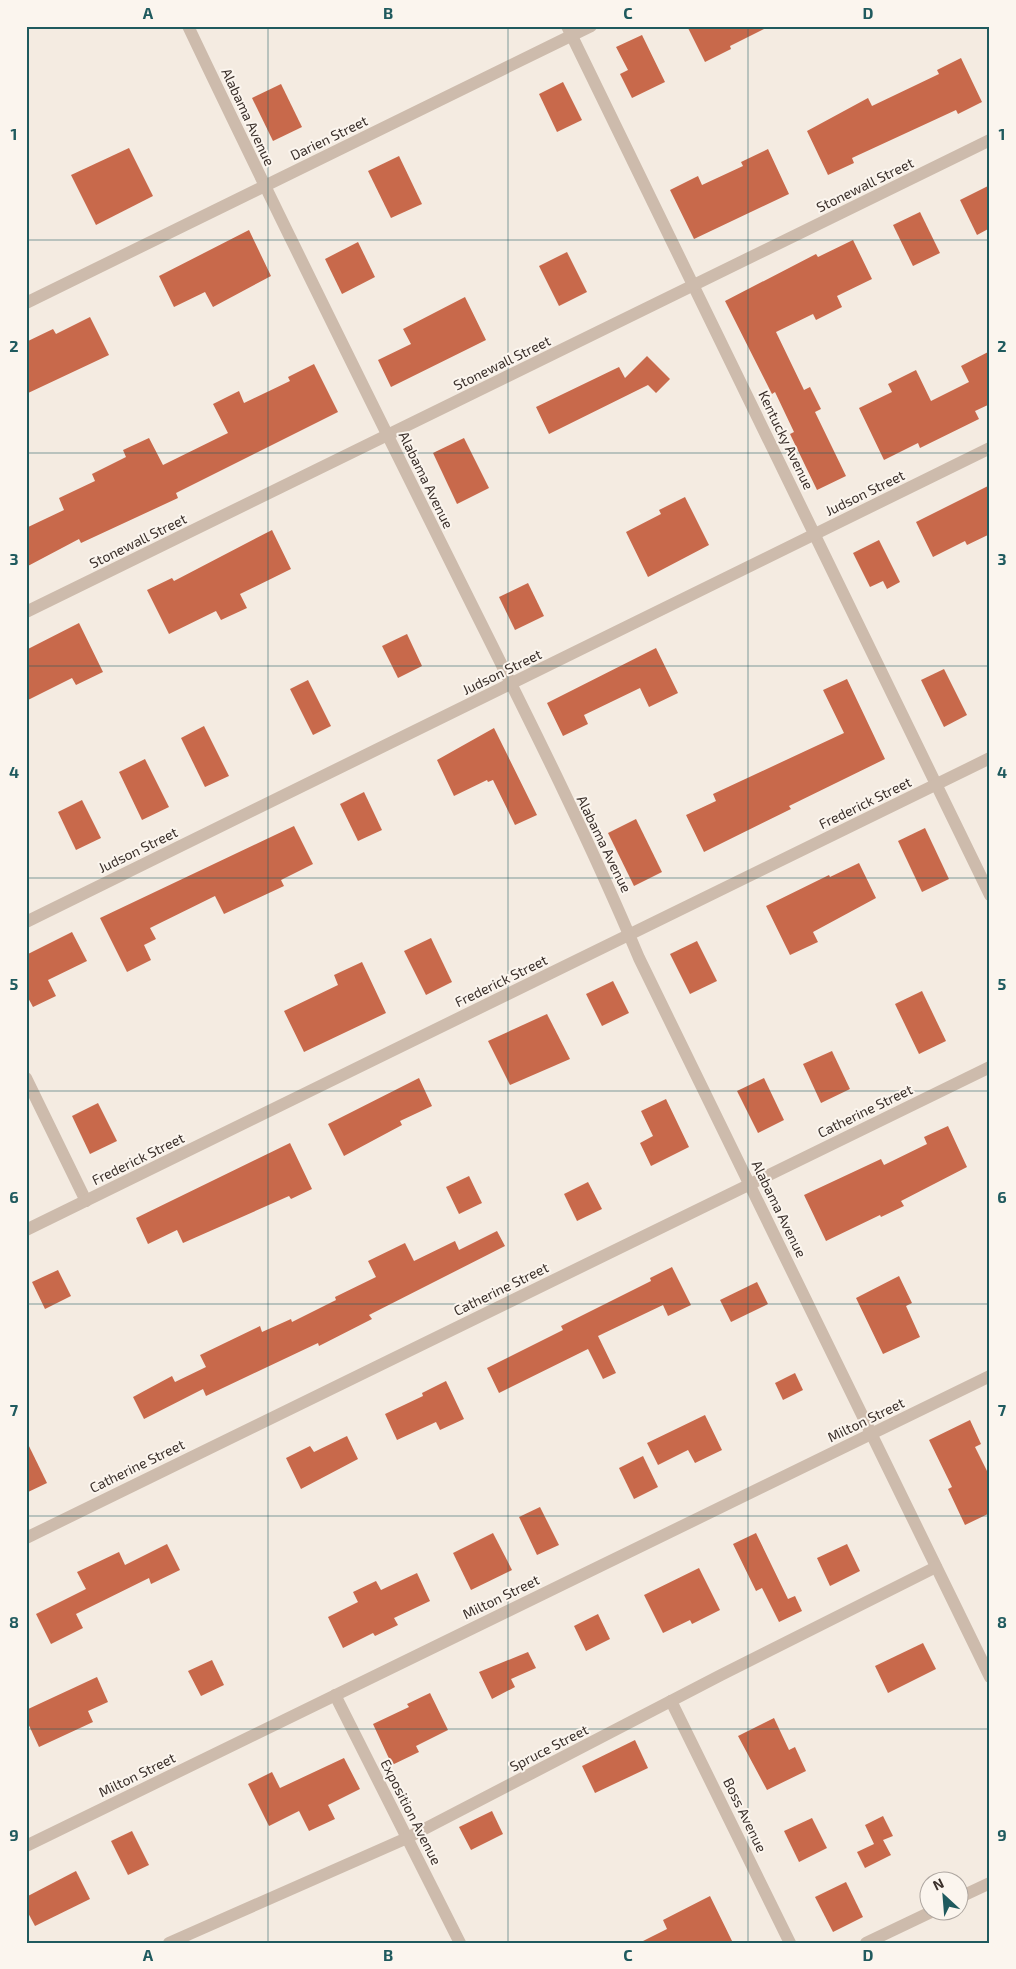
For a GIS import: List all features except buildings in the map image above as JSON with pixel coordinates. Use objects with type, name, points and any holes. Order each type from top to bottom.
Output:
[{"type":"street","name":"Alabama Avenue","points":[[188,26],[264,186],[511,684],[750,1184],[990,1677]]},
{"type":"street","name":"Darien Street","points":[[26,303],[264,186],[569,31],[591,26]]},
{"type":"street","name":"Kentucky Avenue","points":[[569,31],[938,784],[990,895]]},
{"type":"street","name":"Stonewall Street","points":[[26,612],[990,140]]},
{"type":"street","name":"Judson Street","points":[[26,922],[990,448]]},
{"type":"street","name":"Frederick Street","points":[[26,1230],[990,758]]},
{"type":"street","name":"Catherine Street","points":[[26,1538],[990,1067]]},
{"type":"street","points":[[26,1078],[86,1201]]},
{"type":"street","name":"Milton Street","points":[[26,1846],[990,1376]]},
{"type":"street","name":"Spruce Street","points":[[170,1943],[407,1838],[936,1567]]},
{"type":"street","name":"Exposition Avenue","points":[[335,1695],[460,1943]]},
{"type":"street","name":"Boss Avenue","points":[[671,1702],[790,1943]]},
{"type":"street","points":[[968,1893],[990,1883]]},
{"type":"street","points":[[866,1943],[918,1918]]}]
